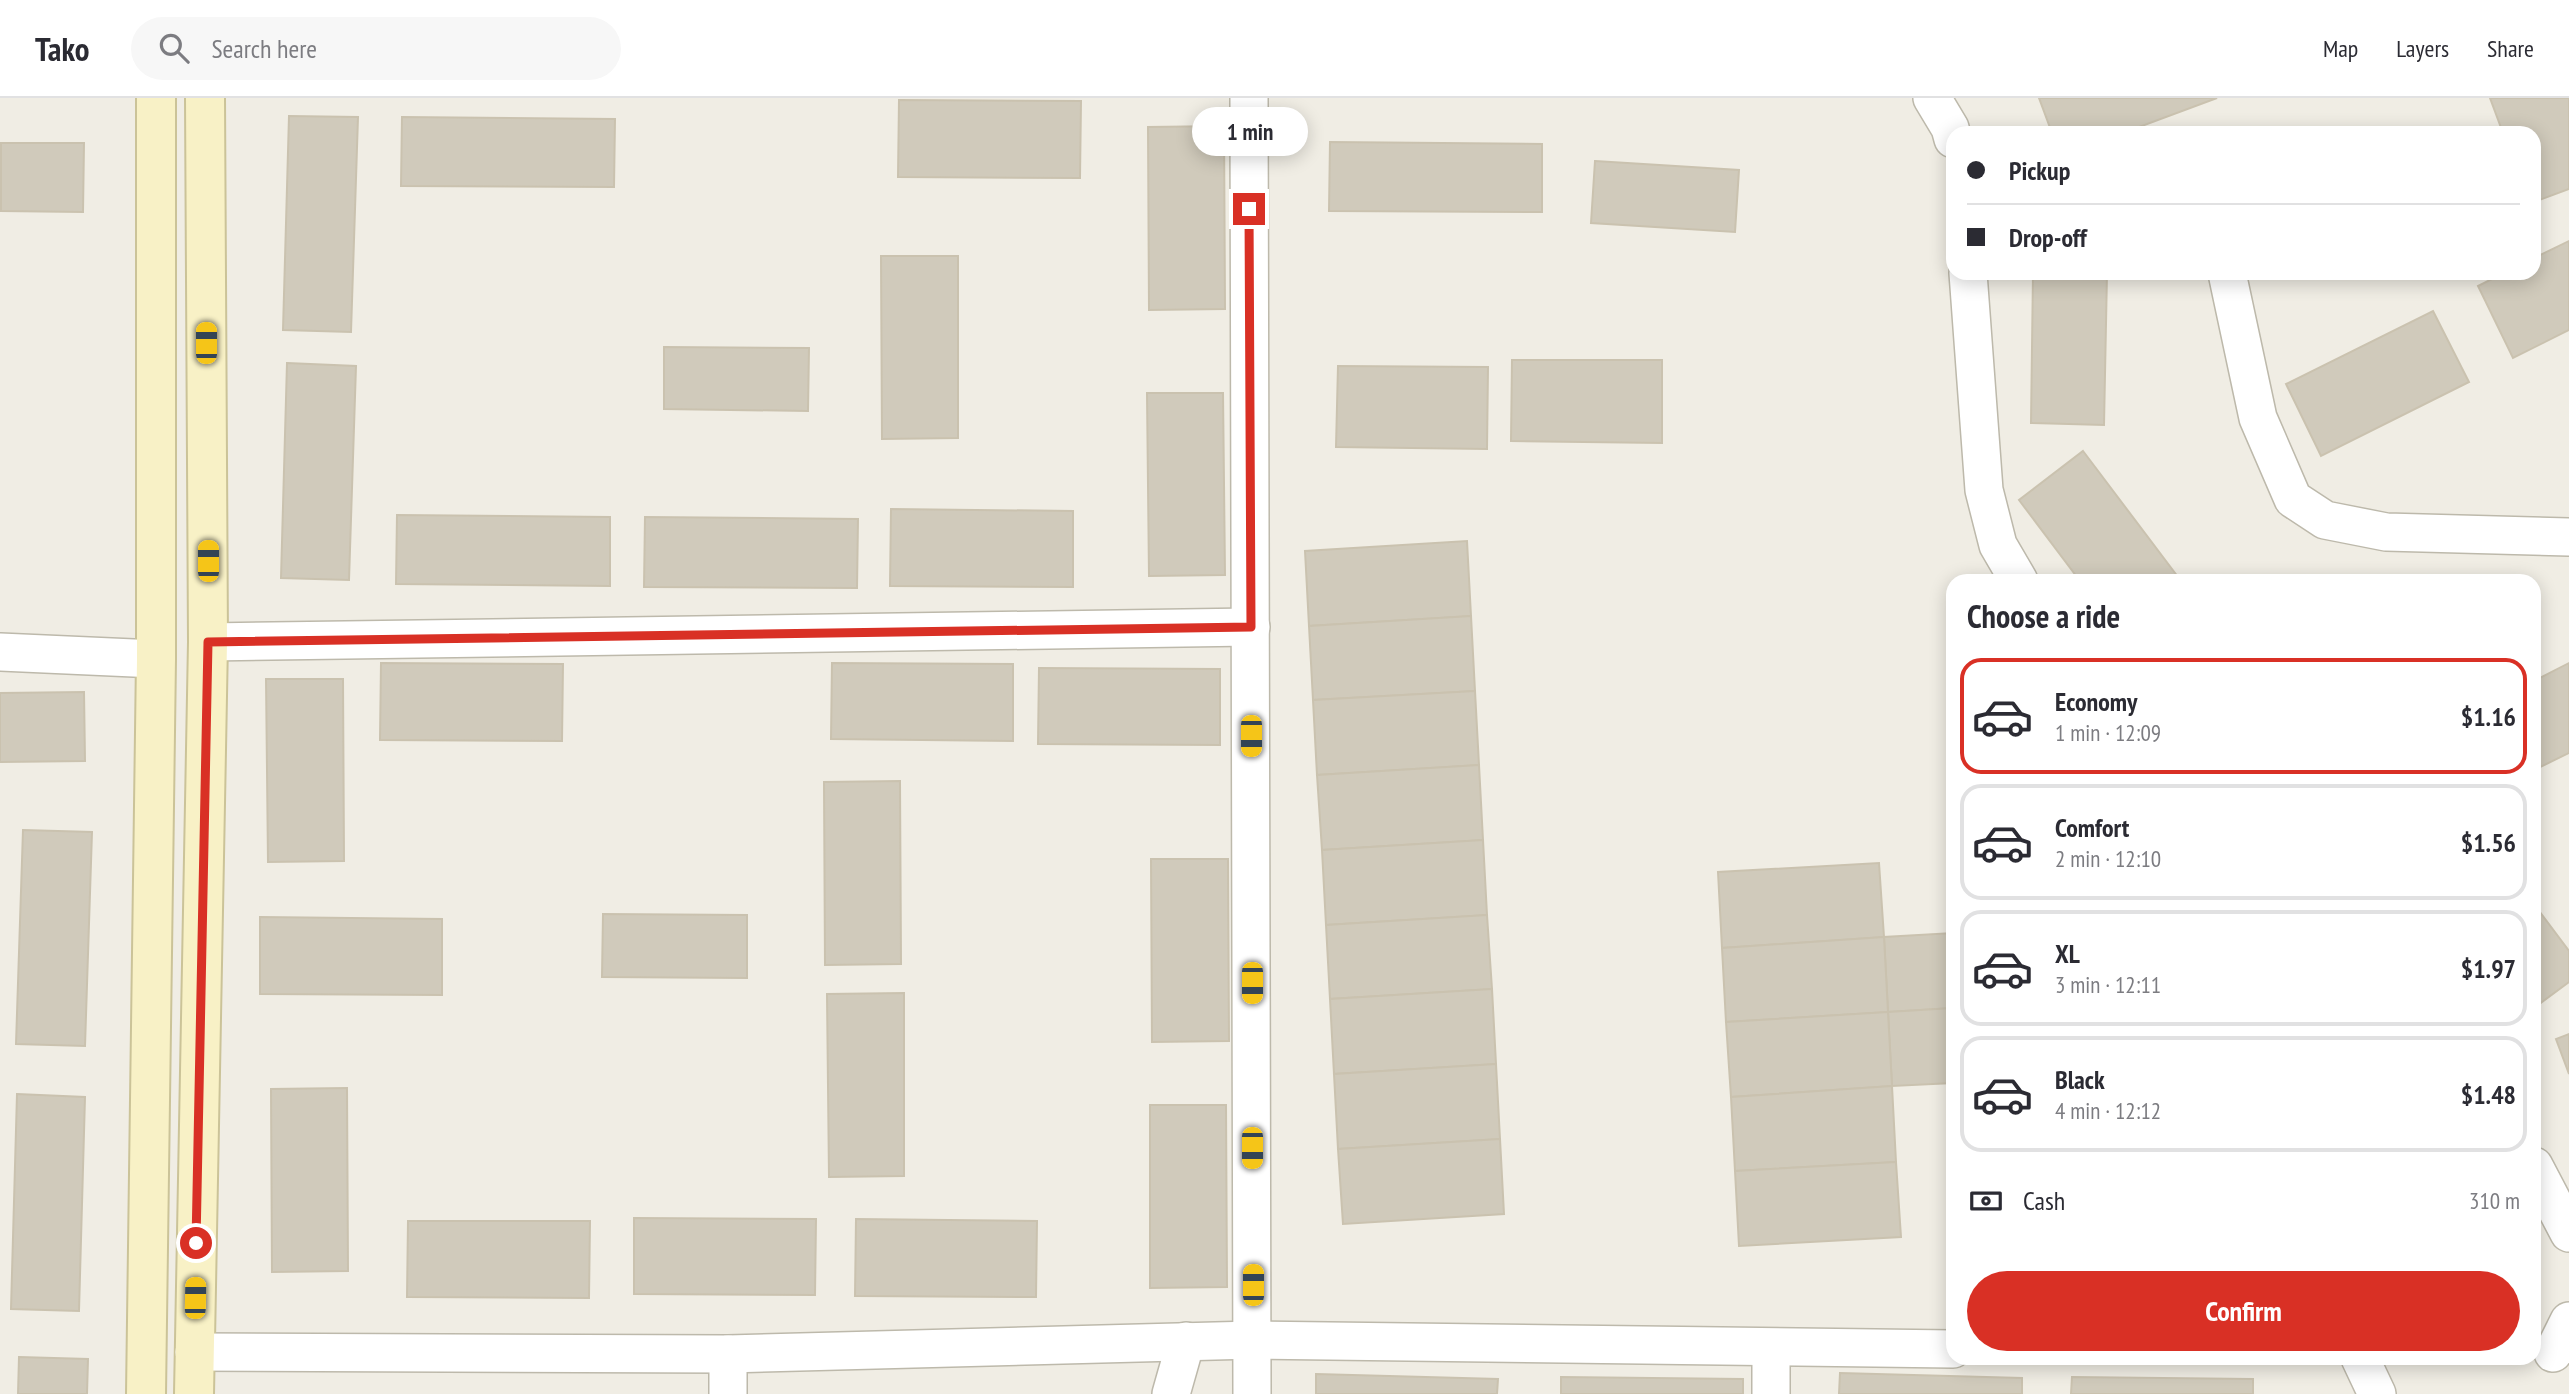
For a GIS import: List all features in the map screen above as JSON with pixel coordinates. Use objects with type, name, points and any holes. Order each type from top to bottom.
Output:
[{"type":"street","points":[[146,1394],[156,659],[156,98]]},
{"type":"street","points":[[194,1394],[208,642],[205,98]]},
{"type":"street","points":[[1249,98],[1252,1394]]},
{"type":"street","points":[[1932,98],[1949,126]]},
{"type":"street","points":[[1969,280],[1984,490],[1998,545],[2015,574]]},
{"type":"street","points":[[2228,280],[2258,418],[2293,499],[2325,520],[2385,532],[2569,537]]},
{"type":"street","points":[[208,642],[1251,627]]},
{"type":"street","points":[[0,652],[156,659]]},
{"type":"street","points":[[2541,1179],[2569,1233]]},
{"type":"street","points":[[194,1352],[728,1354],[1253,1340],[1946,1349]]},
{"type":"street","points":[[1171,1394],[1186,1341]]},
{"type":"street","points":[[1771,1348],[1771,1394]]},
{"type":"street","points":[[728,1354],[728,1394]]},
{"type":"street","points":[[2363,1365],[2377,1394]]},
{"type":"building","points":[[2039,98],[2217,98],[2142,126],[2049,126]]},
{"type":"building","points":[[2490,98],[2569,98],[2569,189],[2541,199],[2541,126],[2500,126]]},
{"type":"building","points":[[899,100],[1081,101],[1080,178],[898,177]]},
{"type":"building","points":[[289,116],[358,117],[351,332],[283,330]]},
{"type":"building","points":[[402,117],[615,119],[614,187],[401,186]]},
{"type":"building","points":[[1224,126],[1225,309],[1149,310],[1148,127]]},
{"type":"building","points":[[1330,142],[1542,144],[1542,212],[1329,211]]},
{"type":"building","points":[[1,143],[84,143],[83,212],[1,211]]},
{"type":"building","points":[[1595,161],[1739,170],[1735,232],[1591,223]]},
{"type":"building","points":[[2569,241],[2569,330],[2513,358],[2478,286],[2490,280],[2541,280],[2541,255]]},
{"type":"building","points":[[881,256],[958,256],[958,438],[882,439]]},
{"type":"building","points":[[2033,280],[2107,280],[2104,425],[2031,423]]},
{"type":"building","points":[[2433,311],[2469,382],[2321,456],[2286,384]]},
{"type":"building","points":[[664,347],[809,348],[808,411],[664,409]]},
{"type":"building","points":[[1512,360],[1662,360],[1662,443],[1511,441]]},
{"type":"building","points":[[287,363],[356,366],[349,580],[281,578]]},
{"type":"building","points":[[1338,366],[1488,367],[1487,449],[1336,447]]},
{"type":"building","points":[[1147,393],[1223,393],[1225,575],[1149,576]]},
{"type":"building","points":[[2083,451],[2176,574],[2075,574],[2019,500]]},
{"type":"building","points":[[891,509],[1073,511],[1073,587],[890,586]]},
{"type":"building","points":[[397,515],[610,517],[610,586],[396,584]]},
{"type":"building","points":[[645,517],[858,519],[857,588],[644,587]]},
{"type":"building","points":[[1467,541],[1471,616],[1309,626],[1305,551]]},
{"type":"building","points":[[1471,616],[1475,691],[1313,700],[1309,626]]},
{"type":"building","points":[[381,663],[563,664],[562,741],[380,740]]},
{"type":"building","points":[[832,663],[1013,664],[1013,741],[831,739]]},
{"type":"building","points":[[2569,663],[2569,753],[2541,767],[2541,677]]},
{"type":"building","points":[[1039,668],[1220,669],[1220,745],[1038,744]]},
{"type":"building","points":[[266,679],[343,679],[344,861],[268,862]]},
{"type":"building","points":[[1475,691],[1479,765],[1317,775],[1313,700]]},
{"type":"building","points":[[84,692],[85,761],[0,762],[0,693]]},
{"type":"building","points":[[1479,765],[1483,840],[1322,850],[1317,775]]},
{"type":"building","points":[[900,781],[901,964],[825,965],[824,782]]},
{"type":"building","points":[[23,830],[92,832],[85,1046],[16,1044]]},
{"type":"building","points":[[1483,840],[1487,915],[1326,925],[1322,850]]},
{"type":"building","points":[[1151,859],[1228,859],[1229,1041],[1152,1042]]},
{"type":"building","points":[[1879,863],[1884,937],[1722,948],[1718,872]]},
{"type":"building","points":[[2541,913],[2569,951],[2569,982],[2541,1003]]},
{"type":"building","points":[[603,914],[747,915],[747,978],[602,977]]},
{"type":"building","points":[[1487,915],[1492,989],[1330,999],[1326,925]]},
{"type":"building","points":[[260,917],[442,919],[442,995],[260,994]]},
{"type":"building","points":[[1946,933],[1946,1008],[1888,1012],[1884,937]]},
{"type":"building","points":[[1884,937],[1888,1012],[1726,1022],[1722,948]]},
{"type":"building","points":[[1492,989],[1496,1064],[1334,1074],[1330,999]]},
{"type":"building","points":[[904,993],[904,1176],[829,1177],[827,994]]},
{"type":"building","points":[[1946,1008],[1946,1083],[1892,1086],[1888,1012]]},
{"type":"building","points":[[1888,1012],[1892,1086],[1731,1097],[1726,1022]]},
{"type":"building","points":[[2569,1034],[2569,1074],[2556,1039]]},
{"type":"building","points":[[1496,1064],[1500,1139],[1338,1149],[1334,1074]]},
{"type":"building","points":[[1892,1086],[1896,1162],[1735,1171],[1731,1097]]},
{"type":"building","points":[[347,1088],[348,1271],[272,1272],[271,1089]]},
{"type":"building","points":[[17,1094],[85,1097],[79,1311],[11,1309]]},
{"type":"building","points":[[1150,1105],[1226,1105],[1227,1287],[1150,1288]]},
{"type":"building","points":[[1500,1139],[1504,1214],[1343,1224],[1338,1149]]},
{"type":"building","points":[[1896,1162],[1901,1237],[1739,1246],[1735,1171]]},
{"type":"building","points":[[634,1218],[816,1219],[815,1295],[634,1294]]},
{"type":"building","points":[[856,1219],[1037,1221],[1036,1297],[855,1296]]},
{"type":"building","points":[[408,1221],[590,1221],[589,1298],[407,1297]]},
{"type":"building","points":[[19,1357],[88,1359],[87,1394],[18,1394]]},
{"type":"building","points":[[1840,1373],[2022,1378],[2022,1394],[1839,1394]]},
{"type":"building","points":[[1316,1374],[1498,1379],[1497,1394],[1316,1394]]},
{"type":"building","points":[[1561,1377],[1743,1379],[1743,1394],[1561,1394]]},
{"type":"building","points":[[2072,1377],[2253,1379],[2253,1394],[2071,1394]]},
{"type":"route","points":[[196,1243],[208,642],[299,643],[1251,627],[1249,209]]}]
